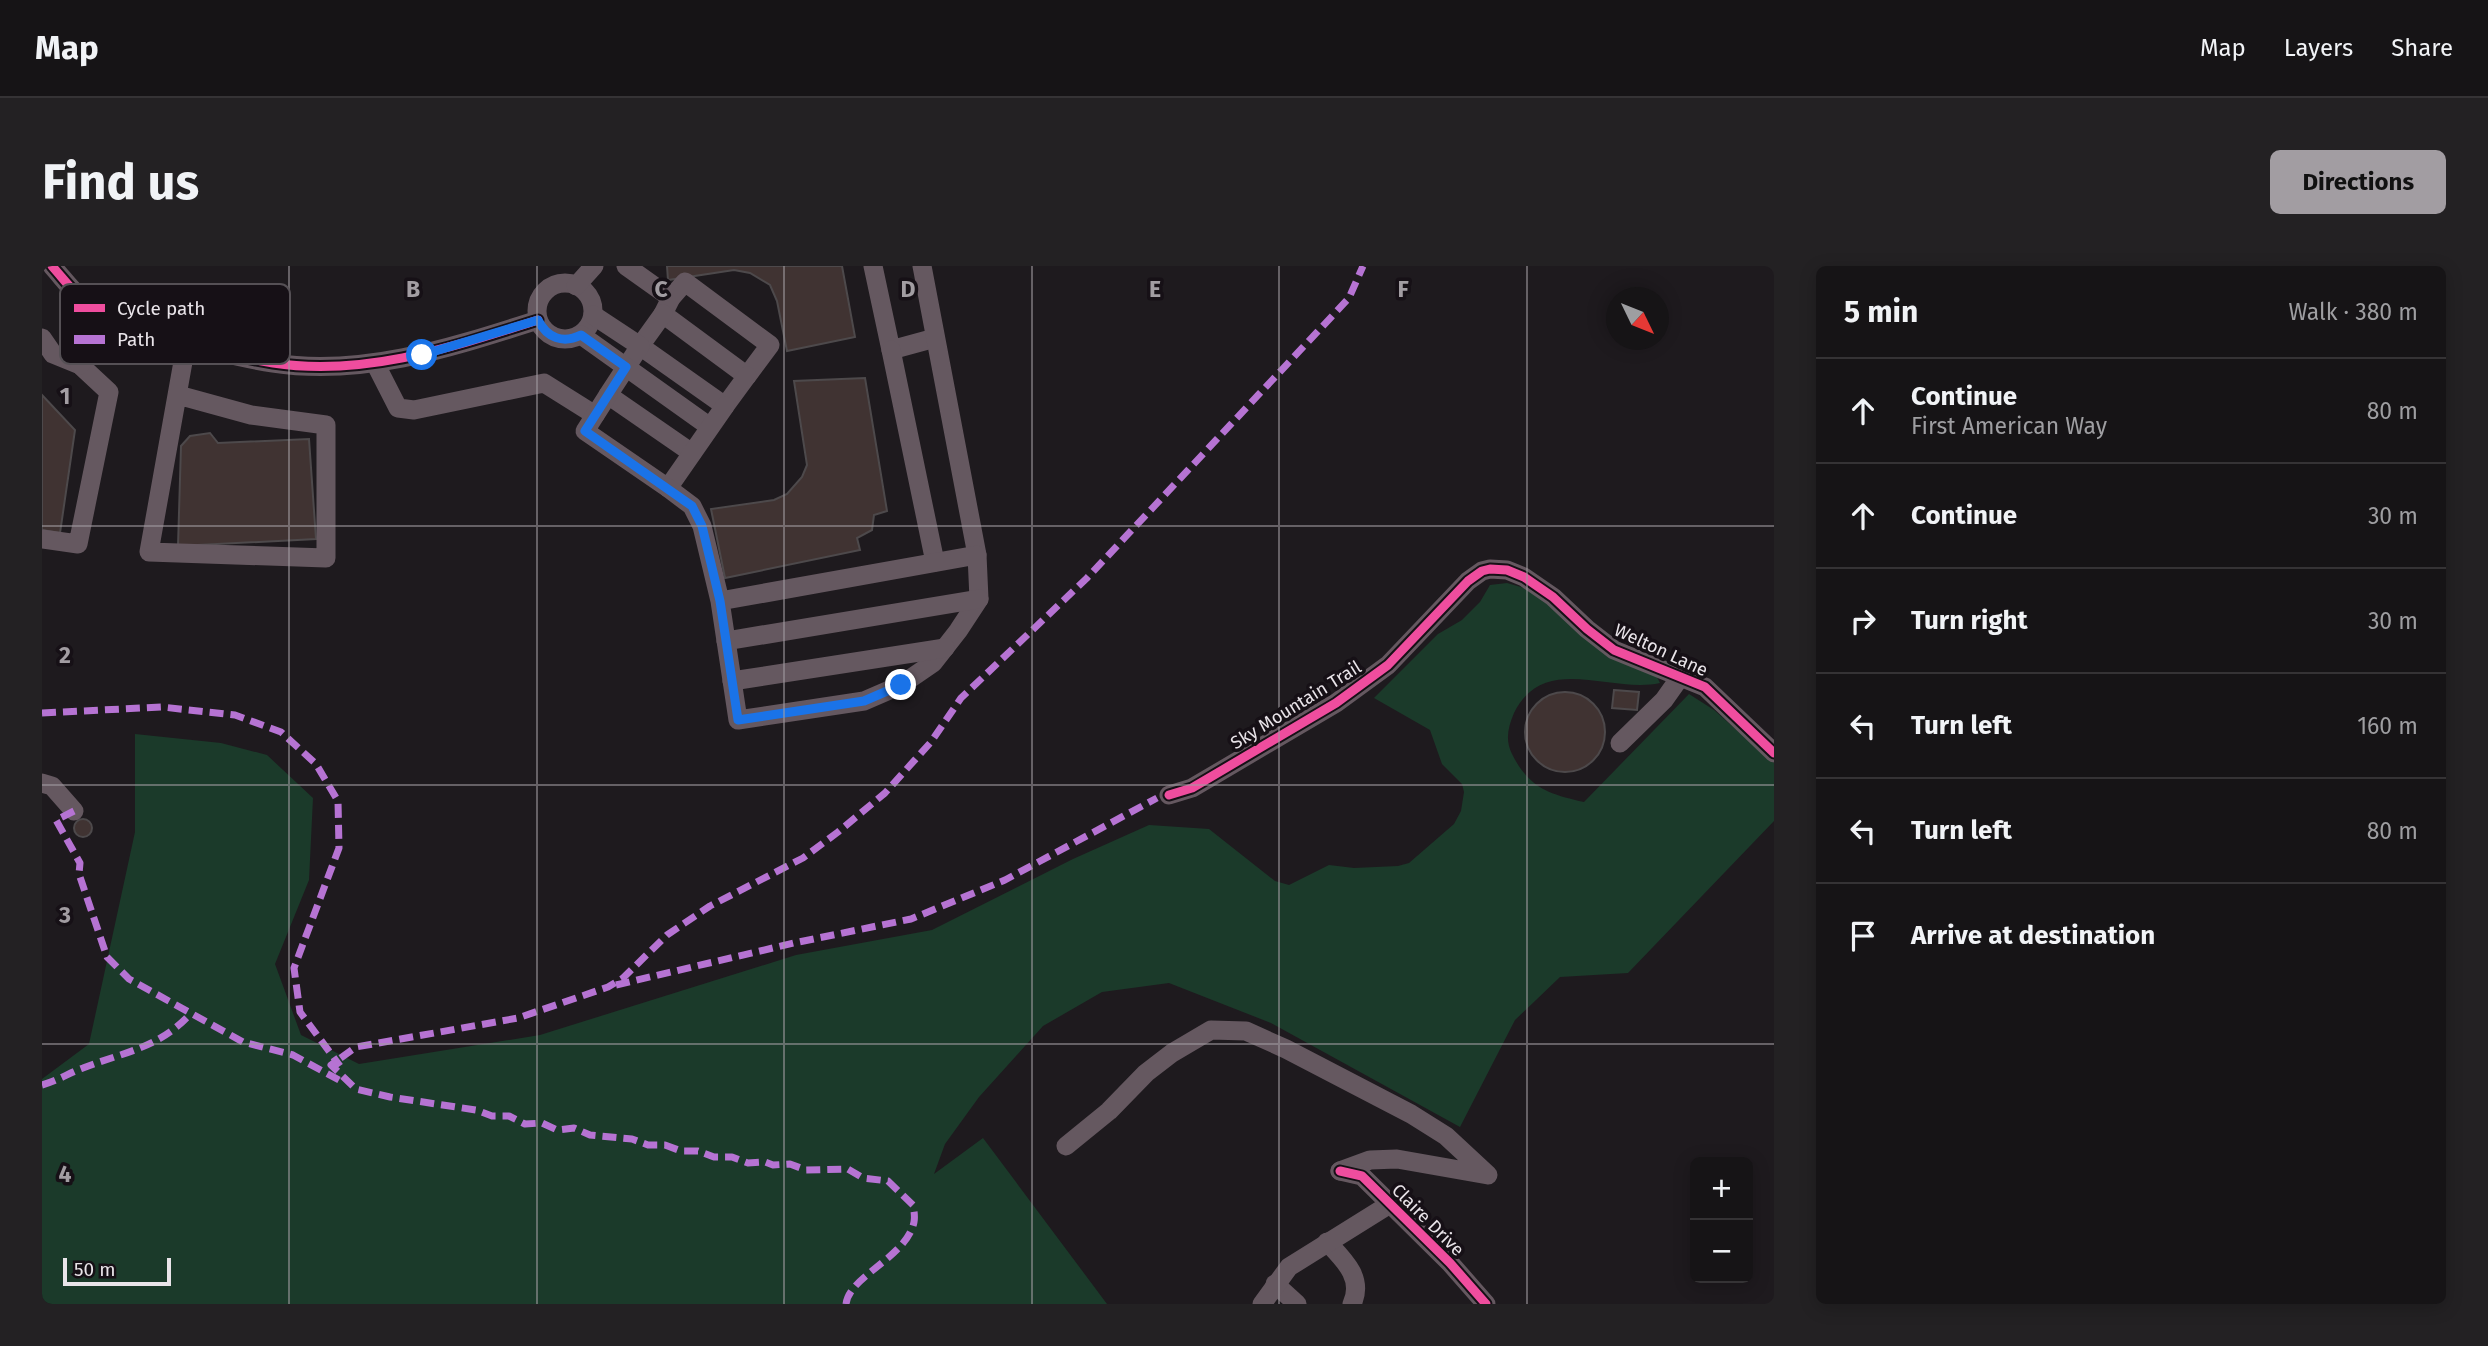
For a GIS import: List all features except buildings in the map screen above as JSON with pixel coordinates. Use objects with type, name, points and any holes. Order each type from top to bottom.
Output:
[{"type":"street","points":[[52,266],[68,284]]},
{"type":"street","points":[[576,286],[594,266]]},
{"type":"street","points":[[626,266],[747,376]]},
{"type":"street","points":[[873,266],[935,562]]},
{"type":"street","points":[[668,488],[770,345],[685,282],[585,431],[692,506],[702,526],[720,601],[738,720],[864,701],[901,685],[933,663],[979,598],[976,555],[922,266]]},
{"type":"street","points":[[568,283],[576,286],[590,297],[593,315],[591,323],[581,335],[564,340],[556,338],[548,334],[538,320],[538,302],[550,287],[568,283]]},
{"type":"street","points":[[593,315],[725,406]]},
{"type":"street","points":[[274,364],[342,366],[375,363],[422,355],[538,320]]},
{"type":"street","points":[[581,335],[710,427]]},
{"type":"street","points":[[42,338],[53,354],[60,357]]},
{"type":"street","points":[[891,350],[935,338]]},
{"type":"street","points":[[375,363],[398,408],[414,411],[544,383],[595,415]]},
{"type":"street","points":[[178,396],[251,415],[326,425],[326,558],[149,552],[183,364]]},
{"type":"street","points":[[42,539],[78,544],[109,393],[80,365]]},
{"type":"street","points":[[608,395],[692,453]]},
{"type":"street","points":[[720,601],[976,555]]},
{"type":"street","name":"Welton Lane","points":[[1490,569],[1507,570],[1533,583],[1614,650],[1704,687],[1774,753]]},
{"type":"street","name":"Sky Mountain Trail","points":[[1168,795],[1192,788],[1336,703],[1388,665],[1468,581],[1490,569]]},
{"type":"street","points":[[726,641],[979,598]]},
{"type":"street","points":[[732,681],[945,648]]},
{"type":"street","points":[[1620,743],[1675,688],[1681,676]]},
{"type":"street","points":[[42,783],[52,786],[74,811]]},
{"type":"street","name":"Claire Drive","points":[[1066,1146],[1109,1111],[1146,1073],[1172,1053],[1211,1030],[1245,1031],[1286,1049],[1411,1114],[1446,1136],[1488,1175],[1397,1158],[1370,1160],[1340,1171],[1362,1176],[1450,1263],[1486,1304]]},
{"type":"street","points":[[1262,1304],[1289,1267],[1390,1204]]},
{"type":"street","points":[[1326,1242],[1352,1270],[1357,1286],[1352,1304]]},
{"type":"street","points":[[1275,1284],[1297,1304]]},
{"type":"green space","points":[[1507,583],[1528,589],[1655,673],[1660,683],[1621,684],[1580,679],[1543,684],[1527,695],[1514,713],[1509,728],[1510,749],[1525,775],[1541,788],[1584,802],[1689,694],[1714,710],[1774,763],[1774,821],[1628,973],[1560,977],[1515,1020],[1460,1127],[1271,1023],[1169,983],[1102,992],[1043,1026],[979,1097],[945,1144],[934,1174],[983,1138],[1107,1304],[42,1304],[42,1079],[89,1044],[135,832],[135,734],[221,743],[267,755],[313,798],[309,880],[275,964],[301,1035],[359,1064],[540,1035],[796,955],[932,930],[1073,859],[1149,825],[1209,829],[1275,881],[1289,885],[1329,865],[1354,868],[1409,863],[1454,824],[1461,811],[1464,792],[1462,784],[1442,764],[1430,730],[1374,698],[1438,634],[1462,620],[1480,602],[1490,585]]},
{"type":"marked path","points":[[846,1304],[849,1294],[857,1284],[901,1246],[914,1222],[913,1205],[888,1181],[863,1178],[848,1169],[806,1170],[790,1164],[748,1163],[732,1157],[714,1157],[698,1151],[681,1151],[632,1139],[590,1135],[574,1128],[557,1130],[542,1123],[525,1124],[509,1116],[492,1116],[476,1110],[390,1097],[356,1089],[331,1065],[356,1047],[518,1018],[608,987],[623,978],[667,935],[710,906],[803,858],[838,832],[885,793],[931,742],[961,698],[1087,578],[1349,298],[1363,266]]},
{"type":"marked path","points":[[42,713],[162,707],[235,715],[281,732],[316,764],[338,801],[339,848],[294,968],[300,1012],[340,1066]]},
{"type":"marked path","points":[[616,985],[794,943],[911,919],[1005,880],[1157,798]]},
{"type":"marked path","points":[[74,811],[56,820],[80,863],[79,874],[107,957],[129,979],[243,1042],[293,1055],[339,1080]]},
{"type":"marked path","points":[[42,1085],[154,1042],[191,1013]]},
{"type":"cycle path","points":[[52,266],[67,284]]},
{"type":"cycle path","points":[[284,364],[341,366],[374,363],[441,349],[538,320]]},
{"type":"cycle path","points":[[1169,795],[1192,788],[1336,703],[1388,665],[1468,581],[1490,569],[1507,570],[1524,577],[1553,597],[1614,650],[1705,687],[1774,753]]},
{"type":"cycle path","points":[[1340,1171],[1362,1176],[1450,1263],[1486,1304]]},
{"type":"route","points":[[422,355],[538,320],[548,334],[564,340],[581,335],[626,367],[585,431],[692,506],[702,526],[720,601],[738,720],[864,701],[901,685]]}]
